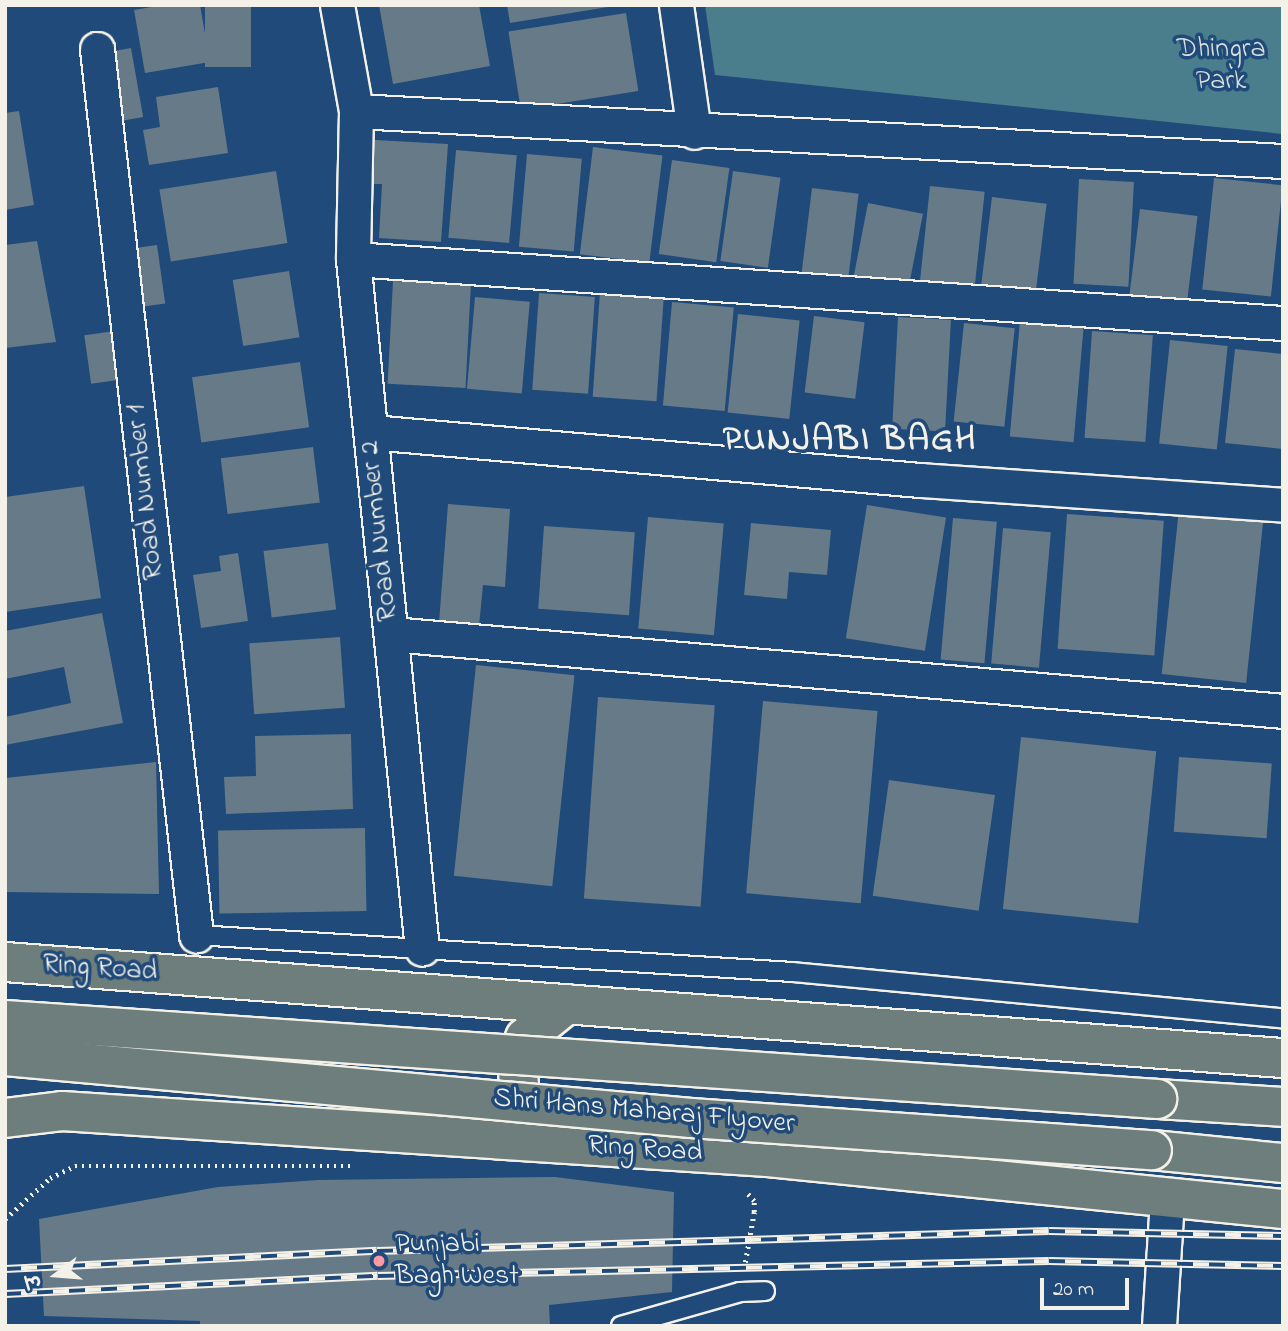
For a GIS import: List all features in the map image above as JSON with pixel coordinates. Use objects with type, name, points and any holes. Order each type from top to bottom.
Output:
[{"type":"main road","name":"Ring Road","points":[[5,962],[1283,1058]]},
{"type":"main road","points":[[566,1145],[530,1118],[515,1079],[525,1038],[567,1004]]},
{"type":"main road","name":"Shri Hans Maharaj Flyover","points":[[5,1020],[1283,1107]]},
{"type":"main road","name":"Shri Hans Maharaj Flyover","points":[[5,1056],[691,1118],[1283,1163]]},
{"type":"main road","name":"Ring Road","points":[[5,1118],[62,1111],[768,1157],[1283,1209]]},
{"type":"street","name":"Road Number 2","points":[[337,5],[356,111],[353,259],[422,950]]},
{"type":"street","points":[[676,5],[694,132]]},
{"type":"street","name":"Road Number 1","points":[[97,49],[196,935]]},
{"type":"street","points":[[356,111],[694,132],[1283,161]]},
{"type":"street","points":[[353,259],[1283,323]]},
{"type":"street","points":[[371,432],[920,480],[1283,505]]},
{"type":"street","points":[[391,634],[1283,711]]},
{"type":"street","points":[[1159,1326],[1167,1198]]},
{"type":"lane","points":[[196,935],[792,971],[1227,1009],[1283,1018]]},
{"type":"lane","points":[[621,1326],[740,1292],[765,1291]]},
{"type":"path","points":[[5,1219],[50,1178],[75,1166],[360,1167]]},
{"type":"path","points":[[736,1187],[754,1201],[740,1292]]},
{"type":"green space","name":"Dhingra Park","points":[[705,5],[1283,5],[1283,134],[715,75]]},
{"type":"building","points":[[163,5],[200,5],[210,62],[145,73],[134,10]]},
{"type":"building","points":[[205,5],[251,5],[251,67],[205,67]]},
{"type":"building","points":[[379,5],[479,5],[490,66],[393,84]]},
{"type":"building","points":[[507,5],[608,5],[608,7],[510,23]]},
{"type":"building","points":[[626,13],[638,91],[521,110],[508,32]]},
{"type":"building","points":[[131,48],[143,117],[114,122],[101,53]]},
{"type":"building","points":[[218,87],[228,153],[149,165],[143,130],[160,127],[156,97]]},
{"type":"building","points":[[19,111],[34,205],[5,210],[5,113]]},
{"type":"building","points":[[375,140],[448,144],[441,242],[379,238],[382,184],[373,184]]},
{"type":"building","points":[[593,147],[662,156],[649,263],[580,254]]},
{"type":"building","points":[[456,150],[517,155],[509,243],[448,238]]},
{"type":"building","points":[[527,154],[582,159],[574,251],[519,247]]},
{"type":"building","points":[[672,160],[729,168],[716,262],[659,254]]},
{"type":"building","points":[[276,171],[287,243],[171,262],[159,189]]},
{"type":"building","points":[[733,171],[781,178],[768,268],[720,261]]},
{"type":"building","points":[[1214,178],[1283,185],[1271,297],[1202,289]]},
{"type":"building","points":[[1079,179],[1134,182],[1128,287],[1074,284]]},
{"type":"building","points":[[930,186],[985,192],[974,290],[920,284]]},
{"type":"building","points":[[812,188],[859,194],[848,281],[801,275]]},
{"type":"building","points":[[992,197],[1047,204],[1036,292],[981,285]]},
{"type":"building","points":[[868,203],[923,214],[908,292],[853,282]]},
{"type":"building","points":[[1140,209],[1198,216],[1187,302],[1129,295]]},
{"type":"building","points":[[37,241],[56,342],[5,348],[5,245]]},
{"type":"building","points":[[157,245],[165,303],[138,307],[130,249]]},
{"type":"building","points":[[289,271],[299,337],[243,346],[233,280]]},
{"type":"building","points":[[393,281],[471,285],[466,388],[388,384]]},
{"type":"building","points":[[600,292],[664,296],[657,401],[593,397]]},
{"type":"building","points":[[539,293],[595,297],[588,394],[532,390]]},
{"type":"building","points":[[475,297],[530,302],[522,393],[467,389]]},
{"type":"building","points":[[672,302],[734,307],[725,411],[663,406]]},
{"type":"building","points":[[738,314],[800,320],[789,419],[728,412]]},
{"type":"building","points":[[814,316],[865,322],[855,399],[805,392]]},
{"type":"building","points":[[898,317],[951,320],[945,432],[892,429]]},
{"type":"building","points":[[1020,320],[1084,326],[1074,442],[1010,437]]},
{"type":"building","points":[[964,323],[1015,328],[1004,427],[954,421]]},
{"type":"building","points":[[115,331],[122,380],[91,384],[84,335]]},
{"type":"building","points":[[1092,331],[1153,335],[1145,442],[1085,438]]},
{"type":"building","points":[[1170,340],[1228,346],[1217,449],[1159,443]]},
{"type":"building","points":[[1235,349],[1283,354],[1283,449],[1225,443]]},
{"type":"building","points":[[300,362],[309,427],[201,443],[192,377]]},
{"type":"building","points":[[313,447],[320,503],[228,514],[221,458]]},
{"type":"building","points":[[84,486],[101,598],[5,612],[5,497]]},
{"type":"building","points":[[448,504],[510,509],[505,587],[483,585],[479,626],[439,623]]},
{"type":"building","points":[[867,505],[946,518],[925,651],[846,638]]},
{"type":"building","points":[[1179,509],[1264,518],[1246,683],[1162,674]]},
{"type":"building","points":[[1067,514],[1164,521],[1154,655],[1058,649]]},
{"type":"building","points":[[648,517],[724,524],[714,635],[638,629]]},
{"type":"building","points":[[953,518],[997,522],[984,663],[941,659]]},
{"type":"building","points":[[751,523],[831,530],[827,575],[789,572],[787,599],[744,595]]},
{"type":"building","points":[[544,526],[635,532],[629,615],[538,609]]},
{"type":"building","points":[[1003,528],[1051,532],[1039,668],[991,663]]},
{"type":"building","points":[[328,543],[336,610],[272,617],[263,551]]},
{"type":"building","points":[[238,553],[248,621],[201,628],[193,575],[221,571],[219,556]]},
{"type":"building","points":[[102,613],[123,723],[5,745],[5,717],[71,703],[64,667],[5,679],[5,631]]},
{"type":"building","points":[[340,637],[345,708],[254,714],[249,643]]},
{"type":"building","points":[[476,665],[574,675],[552,886],[454,876]]},
{"type":"building","points":[[598,697],[715,705],[701,907],[584,899]]},
{"type":"building","points":[[763,701],[878,711],[861,903],[746,893]]},
{"type":"building","points":[[351,734],[353,809],[226,814],[224,777],[256,776],[255,736]]},
{"type":"building","points":[[1021,737],[1156,751],[1138,923],[1003,909]]},
{"type":"building","points":[[1179,757],[1272,763],[1267,838],[1174,832]]},
{"type":"building","points":[[156,762],[159,894],[5,892],[5,778]]},
{"type":"building","points":[[889,780],[995,795],[979,911],[873,896]]},
{"type":"building","points":[[365,828],[366,911],[219,914],[218,831]]},
{"type":"building","points":[[555,1177],[674,1192],[672,1292],[549,1305],[550,1326],[200,1326],[200,1321],[44,1316],[39,1219],[218,1187],[318,1180]]},
{"type":"railway","points":[[5,1269],[377,1251],[1049,1231],[1283,1236]]},
{"type":"railway","points":[[5,1294],[378,1276],[1049,1261],[1283,1266]]},
{"type":"place","name":"Punjabi Bagh West","points":[[379,1261]]},
{"type":"district","name":"PUNJABI BAGH","points":[[850,441]]}]
